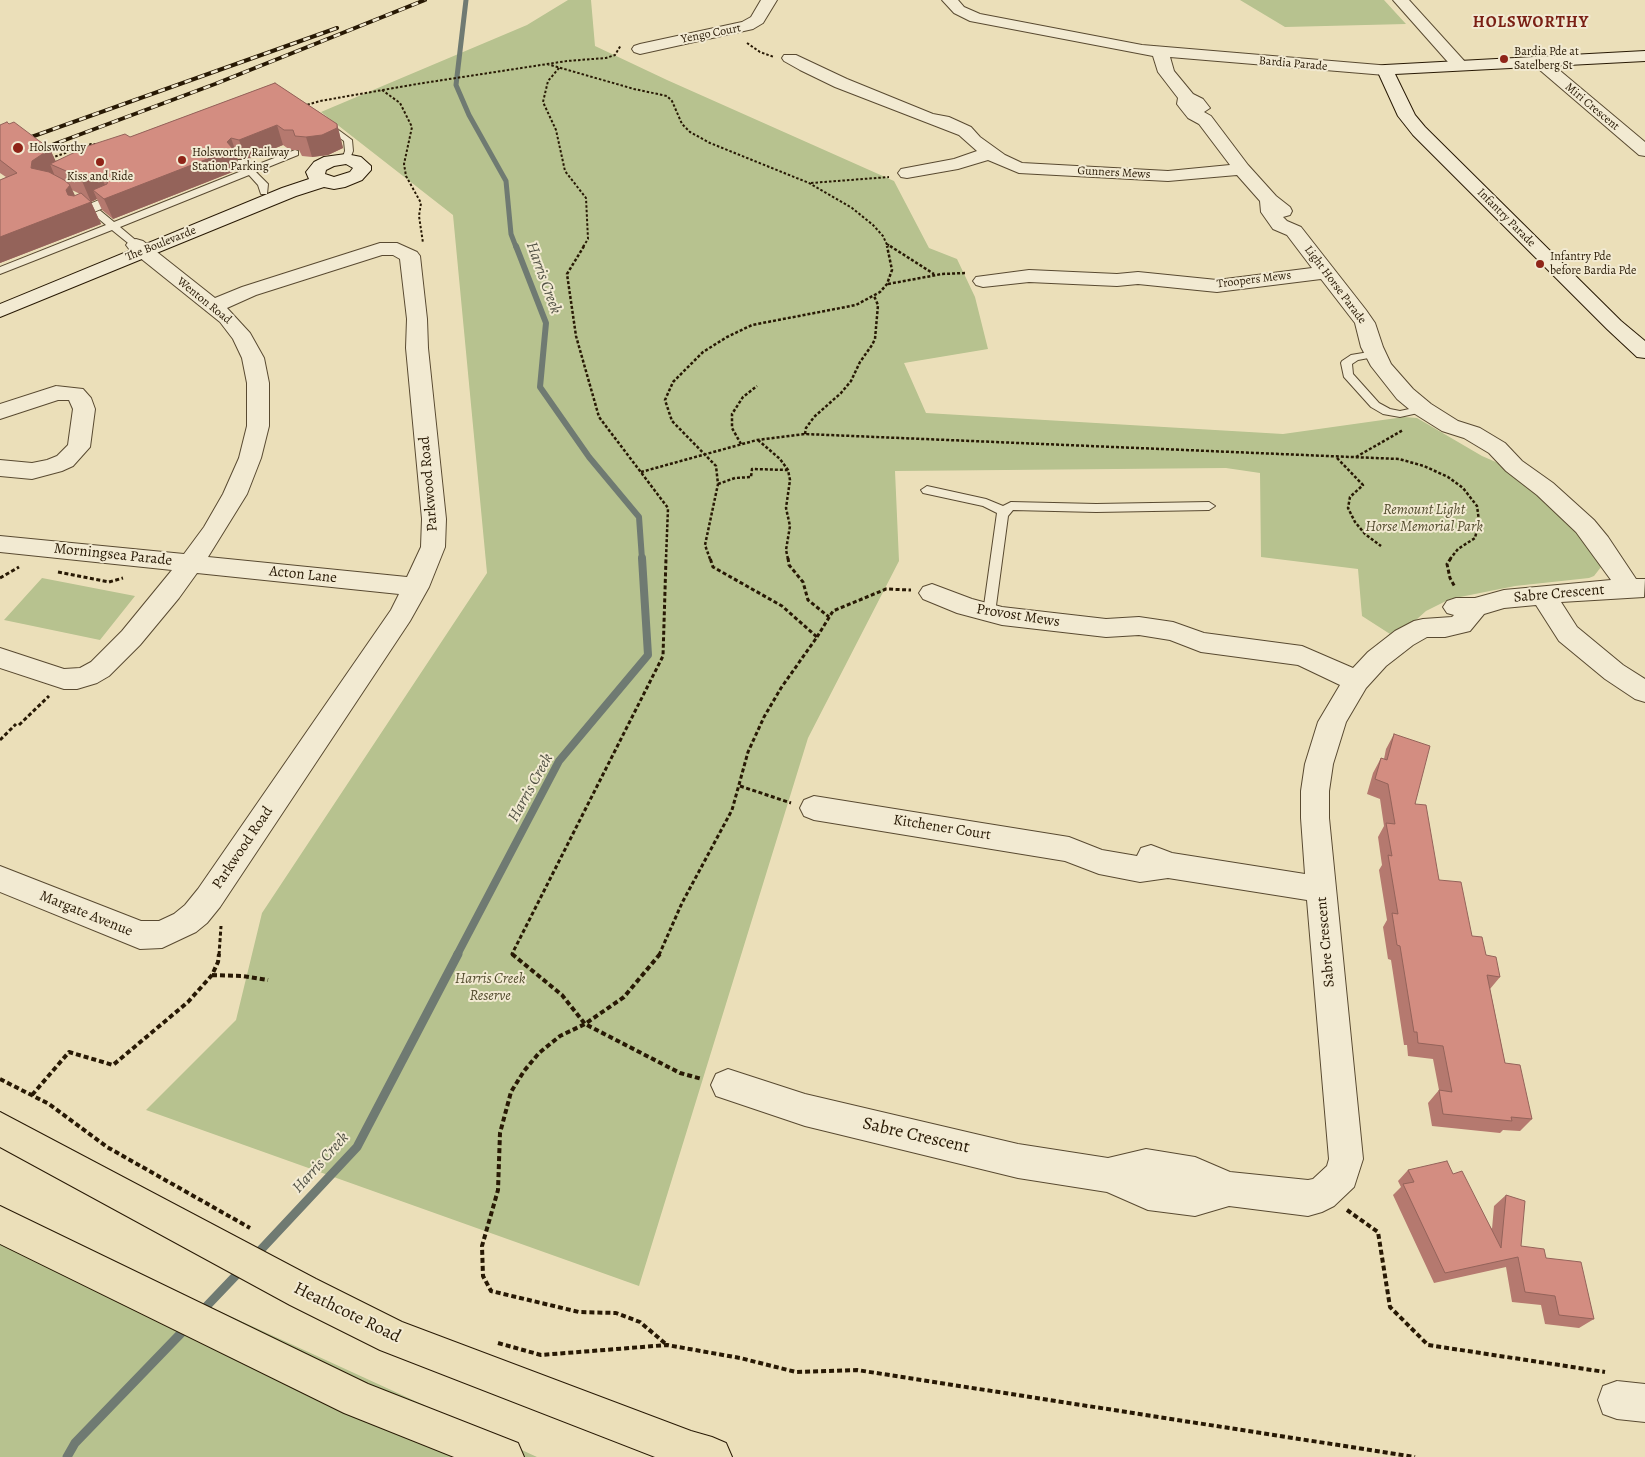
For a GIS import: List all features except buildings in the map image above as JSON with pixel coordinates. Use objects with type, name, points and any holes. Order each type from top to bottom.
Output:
[{"type":"main road","name":"Heathcote Road","points":[[0,1129],[303,1292],[393,1337],[691,1451],[712,1457]]},
{"type":"main road","points":[[0,1224],[36,1244],[358,1399],[504,1457]]},
{"type":"street","name":"Yengo Court","points":[[640,49],[732,31],[747,26],[757,20],[769,0]]},
{"type":"street","name":"Bardia Parade","points":[[950,0],[959,10],[976,18],[1161,53],[1385,70],[1645,56]]},
{"type":"street","points":[[1401,0],[1462,67]]},
{"type":"street","name":"Light Horse Parade","points":[[1161,53],[1164,68],[1187,98],[1186,104],[1194,114],[1204,120],[1242,169],[1270,200],[1270,212],[1280,225],[1294,231],[1365,323],[1375,354],[1415,410],[1450,426],[1462,440],[1514,466],[1545,489],[1585,526],[1637,588]]},
{"type":"street","name":"Gunners Mews","points":[[790,58],[814,71],[928,118],[935,125],[974,141],[1011,166],[1037,170],[1168,176],[1242,169]]},
{"type":"street","name":"Miri Crescent","points":[[1540,62],[1645,151]]},
{"type":"street","name":"Infantry Parade","points":[[1385,70],[1407,116],[1419,131],[1614,325],[1645,352]]},
{"type":"street","points":[[907,173],[958,164],[990,153]]},
{"type":"street","name":"The Boulevarde","points":[[0,311],[264,192],[330,165]]},
{"type":"street","name":"The Boulevarde","points":[[0,301],[289,192],[330,165]]},
{"type":"street","name":"Wenton Road","points":[[140,248],[236,327],[253,358],[258,383],[258,418],[255,441],[241,481],[226,512],[191,563]]},
{"type":"street","points":[[212,307],[249,292],[380,249],[402,250],[410,256],[412,261]]},
{"type":"street","name":"Parkwood Road","points":[[174,929],[196,914],[205,903],[400,614],[416,587],[433,547],[434,533],[417,348],[417,319],[412,261]]},
{"type":"street","name":"Troopers Mews","points":[[983,280],[1029,276],[1117,280],[1139,286],[1164,287],[1183,284],[1228,285],[1326,272]]},
{"type":"street","points":[[0,412],[56,392],[75,394],[80,398],[84,409],[79,447],[65,461],[54,466],[32,471],[0,468]]},
{"type":"street","name":"Morningsea Parade","points":[[0,544],[191,563]]},
{"type":"street","name":"Acton Lane","points":[[191,563],[416,587]]},
{"type":"street","name":"Morningsea Parade","points":[[0,658],[64,679],[77,679],[88,676],[112,658],[131,638],[191,563]]},
{"type":"street","name":"Sabre Crescent","points":[[728,1085],[805,1110],[1018,1161],[1040,1166],[1108,1175],[1148,1192],[1195,1198],[1229,1189],[1308,1198],[1322,1194],[1342,1175],[1346,1159],[1315,818],[1315,791],[1319,764],[1332,722],[1357,681],[1377,659],[1390,648],[1423,628],[1445,628],[1461,624],[1475,607],[1504,599],[1637,588]]},
{"type":"street","name":"Provost Mews","points":[[932,593],[966,607],[989,613],[1106,628],[1138,640],[1172,646],[1201,642],[1302,656],[1357,681]]},
{"type":"street","points":[[1544,596],[1568,634],[1614,672],[1645,692]]},
{"type":"street","name":"Kitchener Court","points":[[814,808],[1069,849],[1099,862],[1140,868],[1168,864],[1320,889]]},
{"type":"street","name":"Margate Avenue","points":[[0,879],[140,935],[162,934],[174,929]]},
{"type":"lane","points":[[302,106],[348,140],[349,151],[330,165]]},
{"type":"lane","points":[[0,271],[295,153]]},
{"type":"lane","points":[[241,162],[263,184],[264,192]]},
{"type":"lane","points":[[71,194],[140,248]]},
{"type":"lane","points":[[82,212],[111,200]]},
{"type":"lane","points":[[1375,354],[1355,357],[1346,363],[1348,375],[1375,405],[1386,412],[1400,414],[1415,410]]},
{"type":"lane","points":[[927,490],[986,503],[1004,511]]},
{"type":"lane","points":[[989,613],[1002,516],[1004,511],[1011,506],[1017,504],[1096,508],[1209,506]]},
{"type":"path","points":[[732,31],[764,54],[790,58]]},
{"type":"path","points":[[302,106],[320,101],[440,80],[559,62],[606,58],[617,52]]},
{"type":"path","points":[[559,62],[560,68]]},
{"type":"path","points":[[547,64],[634,89],[667,96],[672,101],[682,124],[690,132],[710,143],[808,183],[852,208],[879,231],[886,243],[892,270],[887,284],[874,296],[856,305],[752,325],[726,337],[703,352],[686,367],[673,382],[665,400],[672,421],[716,466],[718,484],[705,545],[713,567],[782,606],[817,636]]},
{"type":"path","points":[[560,68],[548,81],[543,102],[556,130],[565,171],[586,198],[588,238],[567,274],[576,336],[599,417],[668,508],[663,656],[512,954],[562,995],[585,1024],[680,1073],[728,1085]]},
{"type":"path","points":[[382,90],[400,103],[412,127],[404,164],[406,176],[421,203],[419,216],[423,242],[422,251],[412,261]]},
{"type":"path","points":[[46,160],[91,144],[97,143],[103,146]]},
{"type":"path","points":[[808,183],[884,179],[907,173]]},
{"type":"path","points":[[886,243],[935,275]]},
{"type":"path","points":[[887,284],[935,275],[966,272],[983,280]]},
{"type":"path","points":[[805,434],[806,428],[814,417],[851,382],[860,362],[875,339],[878,305],[874,296]]},
{"type":"path","points":[[741,444],[732,428],[732,414],[743,397],[757,386]]},
{"type":"path","points":[[1355,458],[1408,427],[1412,422],[1415,410]]},
{"type":"path","points":[[641,472],[757,440],[805,434],[1337,458],[1399,459],[1424,466],[1448,477],[1463,488],[1477,506],[1480,521],[1475,538],[1458,549],[1447,564],[1450,578],[1457,589],[1475,607]]},
{"type":"path","points":[[757,440],[780,459],[788,470],[790,480],[786,508],[790,533],[786,550],[790,565],[803,582],[808,600],[829,617]]},
{"type":"path","points":[[1337,458],[1364,485],[1350,497],[1348,508],[1351,515],[1365,534],[1381,546]]},
{"type":"path","points":[[718,484],[735,478],[751,477],[752,469],[788,470]]},
{"type":"path","points":[[0,578],[21,566]]},
{"type":"path","points":[[52,571],[109,582],[127,577]]},
{"type":"path","points":[[667,1345],[640,1322],[616,1313],[580,1312],[491,1291],[483,1276],[482,1246],[498,1190],[500,1133],[511,1092],[524,1071],[539,1053],[560,1036],[585,1024],[624,997],[658,958],[703,862],[724,830],[740,786],[748,752],[764,717],[781,688],[833,612],[886,589],[932,593]]},
{"type":"path","points":[[0,740],[56,690]]},
{"type":"path","points":[[740,786],[784,802],[814,808]]},
{"type":"path","points":[[32,1095],[69,1052],[114,1065],[188,1002],[212,975],[218,962],[221,923],[216,906],[205,903]]},
{"type":"path","points":[[212,975],[243,976],[268,980]]},
{"type":"path","points":[[0,1079],[49,1104],[107,1147],[252,1229]]},
{"type":"path","points":[[1346,1209],[1378,1232],[1390,1308],[1428,1345],[1623,1392]]},
{"type":"path","points":[[493,1341],[541,1356],[667,1345],[740,1358],[796,1372],[857,1370],[1415,1457]]},
{"type":"green space","name":"Harris Creek Reserve","points":[[568,0],[591,0],[595,46],[894,181],[929,248],[957,259],[975,297],[988,349],[904,363],[926,413],[1283,434],[1404,417],[1417,418],[1482,456],[1505,466],[1546,498],[1599,557],[1601,567],[1594,576],[1589,578],[1515,586],[1450,599],[1426,611],[1416,620],[1390,634],[1362,616],[1358,569],[1261,557],[1260,473],[1226,468],[895,471],[899,561],[808,738],[639,1286],[146,1110],[236,1020],[262,913],[487,573],[453,215],[321,112],[527,25]]},
{"type":"green space","points":[[1240,0],[1384,0],[1406,24],[1285,27]]},
{"type":"green space","points":[[42,578],[135,596],[100,640],[4,620]]},
{"type":"green space","points":[[0,1210],[23,1221],[537,1457],[0,1457]]},
{"type":"waterway","name":"Harris Creek","points":[[466,0],[456,85],[469,115],[506,181],[511,234],[516,247]]},
{"type":"waterway","name":"Harris Creek","points":[[516,246],[546,323],[540,387],[589,457],[639,517],[642,559]]},
{"type":"waterway","name":"Harris Creek","points":[[457,955],[559,761],[648,655],[642,558]]},
{"type":"waterway","name":"Harris Creek","points":[[255,1256],[357,1147],[458,954]]},
{"type":"waterway","name":"Harris Creek","points":[[201,1312],[243,1268]]},
{"type":"waterway","name":"Harris Creek","points":[[67,1457],[75,1443],[188,1326]]},
{"type":"railway","points":[[33,152],[215,84],[425,0]]},
{"type":"railway","points":[[0,148],[337,28]]},
{"type":"place","name":"Bardia Pde at Satelberg St","points":[[1504,59]]},
{"type":"place","name":"Holsworthy","points":[[18,148]]},
{"type":"place","name":"Holsworthy Railway Station Parking","points":[[182,160]]},
{"type":"place","name":"Kiss and Ride","points":[[100,162]]},
{"type":"place","name":"Infantry Pde before Bardia Pde","points":[[1540,264]]},
{"type":"district","name":"HOLSWORTHY","points":[[1531,23]]},
{"type":"park label","name":"Remount Light Horse Memorial Park","points":[[1424,518]]}]
